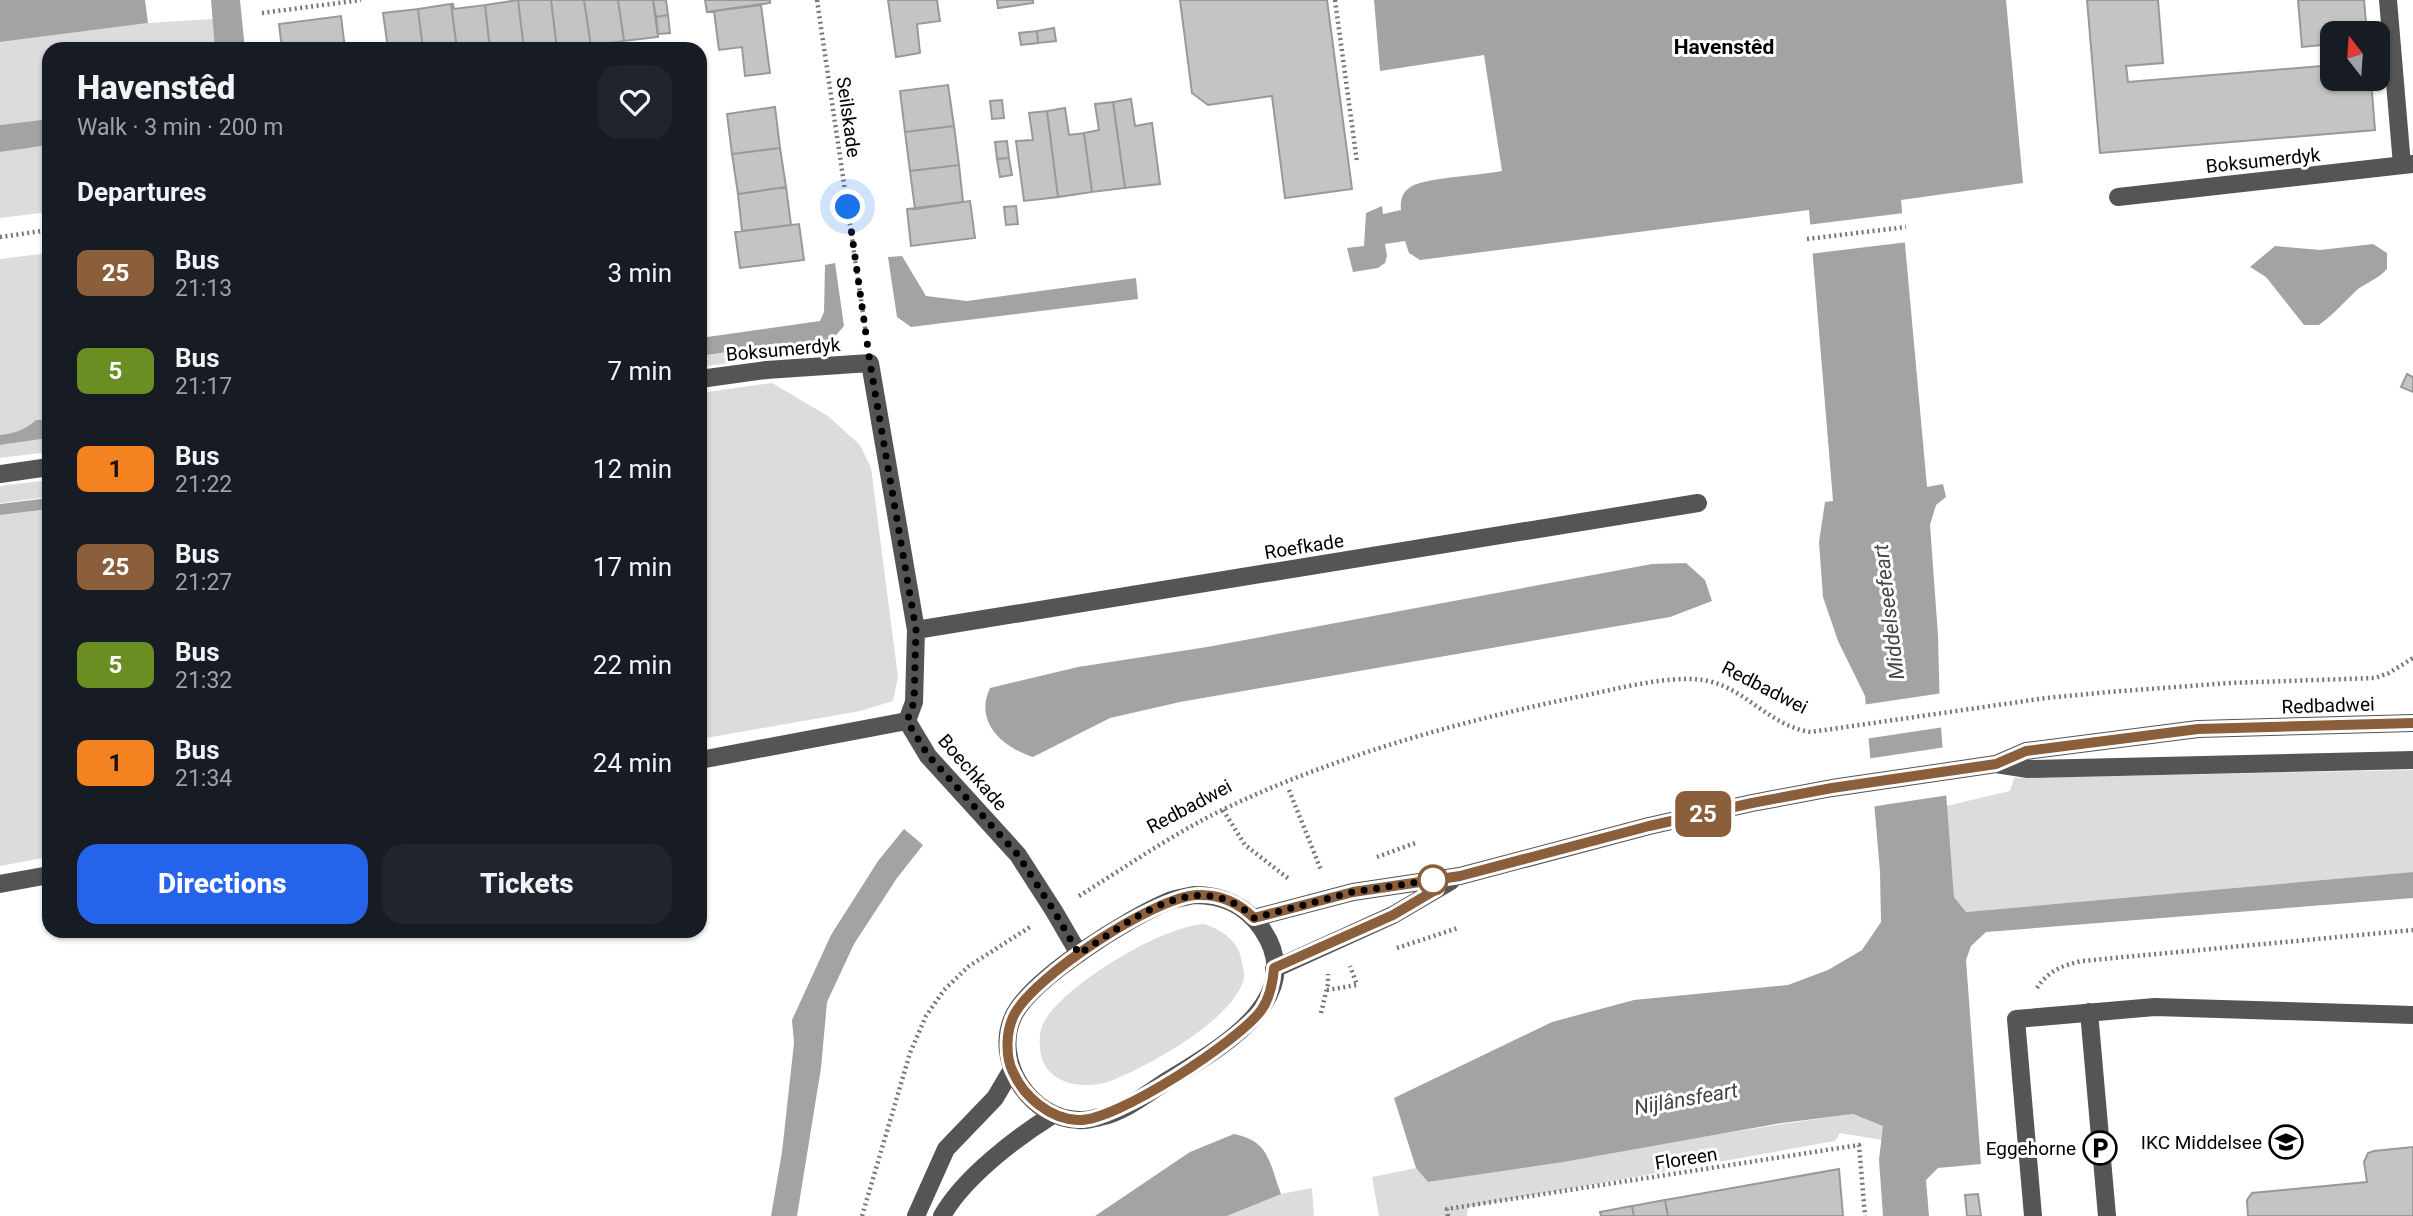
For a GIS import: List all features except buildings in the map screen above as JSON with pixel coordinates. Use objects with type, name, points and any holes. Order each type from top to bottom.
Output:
[{"type":"street","points":[[2388,0],[2407,165]]},
{"type":"street","name":"Boksumerdyk","points":[[2118,197],[2407,165]]},
{"type":"street","name":"Boksumerdyk","points":[[707,378],[766,370],[870,363]]},
{"type":"street","points":[[707,759],[907,721],[914,702],[916,630],[870,363]]},
{"type":"street","points":[[0,474],[42,468]]},
{"type":"street","name":"Roefkade","points":[[916,630],[1698,503]]},
{"type":"street","name":"Boechkade","points":[[907,721],[928,755],[1018,855],[1079,954]]},
{"type":"street","name":"Redbadwei","points":[[1254,918],[1353,892],[1460,876],[1649,826],[1832,788],[1996,764],[2026,751],[2164,732],[2413,723]]},
{"type":"street","name":"Redbadwei","points":[[1996,764],[2028,769],[2413,760]]},
{"type":"street","points":[[0,884],[42,876]]},
{"type":"street","name":"Redbadwei","points":[[1274,968],[1393,915],[1460,876]]},
{"type":"street","points":[[1194,895],[1223,898],[1244,908],[1254,918],[1265,933],[1272,950],[1274,968],[1272,986],[1262,1009],[1242,1031],[1136,1100],[1105,1116],[1079,1121],[1054,1114],[1033,1101],[1012,1071],[1007,1035],[1013,1016],[1026,997],[1079,954],[1137,916],[1170,901],[1194,895]]},
{"type":"street","points":[[2033,1216],[2016,1019],[2155,1007],[2413,1015]]},
{"type":"street","points":[[2089,1012],[2106,1216]]},
{"type":"street","points":[[916,1216],[946,1149],[995,1098],[1012,1071]]},
{"type":"street","points":[[943,1216],[964,1188],[1016,1139],[1054,1114]]},
{"type":"path","points":[[262,13],[361,0]]},
{"type":"path","name":"Seilskade","points":[[817,0],[870,363]]},
{"type":"path","points":[[1335,0],[1357,162]]},
{"type":"path","points":[[1807,239],[1906,227]]},
{"type":"path","points":[[0,237],[42,231]]},
{"type":"path","name":"Redbadwei","points":[[1054,911],[1173,836],[1285,781],[1366,753],[1512,712],[1635,685],[1702,680],[1724,685],[1797,730],[1828,730],[2046,698],[2163,687],[2360,680],[2389,673],[2413,658]]},
{"type":"path","points":[[1289,790],[1323,876]]},
{"type":"path","points":[[1394,949],[1458,928]]},
{"type":"path","points":[[2033,1017],[2033,995],[2046,975],[2082,961],[2413,930]]},
{"type":"path","points":[[862,1216],[910,1053],[926,1016],[944,990],[969,965],[1012,938]]},
{"type":"path","points":[[1321,1013],[1327,990],[1357,985]]},
{"type":"path","name":"Floreen","points":[[1448,1216],[1447,1209],[1859,1145],[1865,1216]]},
{"type":"shaded area","points":[[213,19],[215,42],[42,42],[42,120],[0,125],[0,42],[148,23]]},
{"type":"shaded area","points":[[42,146],[42,213],[0,218],[0,152]]},
{"type":"shaded area","points":[[42,254],[42,420],[0,435],[0,259]]},
{"type":"shaded area","points":[[760,347],[751,360],[707,366],[707,355]]},
{"type":"shaded area","points":[[772,383],[828,416],[860,445],[871,468],[898,677],[893,701],[860,711],[707,738],[707,392]]},
{"type":"shaded area","points":[[42,439],[42,453],[0,458],[0,445]]},
{"type":"shaded area","points":[[42,481],[42,498],[0,503],[0,486]]},
{"type":"shaded area","points":[[42,510],[42,858],[0,866],[0,515]]},
{"type":"shaded area","points":[[2413,770],[2413,872],[1966,912],[1954,897],[1946,806],[2010,791],[2014,778]]},
{"type":"shaded area","points":[[1204,924],[1218,930],[1234,943],[1244,970],[1244,978],[1237,994],[1208,1025],[1147,1064],[1102,1084],[1077,1085],[1066,1082],[1048,1069],[1042,1060],[1041,1028],[1052,1011],[1069,994],[1090,977],[1139,947],[1163,935]]},
{"type":"shaded area","points":[[1853,1114],[1884,1126],[1882,1140],[1840,1133],[1835,1141],[1468,1207],[1467,1216],[1379,1216],[1372,1177],[1416,1168],[1428,1182]]},
{"type":"shaded area","points":[[1312,1188],[1314,1216],[1227,1216],[1281,1194]]},
{"type":"water","points":[[0,0],[145,0],[148,23],[0,42]]},
{"type":"water","points":[[211,0],[240,0],[244,42],[214,42]]},
{"type":"water","points":[[1374,0],[2006,0],[2023,183],[1901,200],[1927,487],[1943,484],[1946,497],[1936,505],[1930,525],[1938,635],[1940,714],[1954,897],[1966,912],[2413,872],[2413,898],[1986,932],[1971,946],[1966,960],[1981,1164],[1938,1168],[1926,1180],[1929,1216],[1883,1216],[1879,1160],[1883,1126],[1853,1114],[1782,1123],[1563,1162],[1428,1182],[1416,1168],[1394,1098],[1552,1022],[1634,1000],[1788,985],[1828,970],[1862,950],[1881,922],[1880,872],[1865,696],[1838,641],[1823,597],[1819,542],[1825,502],[1833,501],[1809,210],[1420,260],[1409,253],[1405,241],[1385,244],[1385,263],[1378,268],[1353,272],[1347,248],[1364,246],[1366,213],[1382,206],[1383,214],[1401,210],[1404,194],[1419,183],[1502,171],[1484,55],[1380,71]]},
{"type":"water","points":[[42,120],[42,146],[0,152],[0,125]]},
{"type":"water","points":[[2373,244],[2387,253],[2387,269],[2358,289],[2319,325],[2304,325],[2266,277],[2250,267],[2275,246],[2320,250]]},
{"type":"water","points":[[902,256],[926,296],[967,301],[1136,278],[1138,299],[911,327],[897,317],[888,257]]},
{"type":"water","points":[[835,263],[844,326],[831,341],[707,355],[707,337],[820,321],[824,312],[825,265]]},
{"type":"water","points":[[36,420],[42,420],[42,439],[0,445],[0,435],[28,426]]},
{"type":"water","points":[[42,499],[42,510],[0,515],[0,504]]},
{"type":"water","points":[[1686,563],[1705,580],[1712,601],[1670,617],[1180,702],[1110,718],[1033,757],[1002,740],[988,722],[986,700],[990,688],[1078,667],[1207,647],[1652,564]]},
{"type":"water","points":[[904,829],[923,845],[897,878],[854,944],[827,1002],[821,1068],[797,1216],[771,1216],[782,1152],[794,1043],[792,1020],[831,935],[878,861]]},
{"type":"water","points":[[1234,1134],[1246,1137],[1262,1148],[1281,1194],[1227,1216],[1095,1216],[1190,1152]]},
{"type":"pier","points":[[1904,213],[1908,242],[1809,254],[1807,225]]},
{"type":"pier","points":[[1943,693],[1944,727],[1865,739],[1862,705]]},
{"type":"pier","points":[[1946,747],[1949,795],[1870,807],[1866,759]]},
{"type":"bus line","name":"25","points":[[1437,889],[1393,915],[1274,968],[1272,986],[1262,1009],[1242,1031],[1136,1100],[1105,1116],[1079,1121],[1054,1114],[1033,1101],[1012,1071],[1007,1035],[1013,1016],[1026,997],[1079,954],[1137,916],[1170,901],[1194,895],[1223,898],[1244,908],[1254,918],[1353,892],[1460,876],[1649,826],[1752,803],[1832,788],[1996,764],[2026,751],[2198,729],[2413,723]]},
{"type":"place","name":"IKC Middelsee","points":[[2286,1142]]},
{"type":"place","name":"Eggehorne","points":[[2100,1148]]},
{"type":"district","name":"Havenstêd","points":[[1724,47]]},
{"type":"route","points":[[848,207],[870,363],[916,630],[914,702],[907,721],[928,755],[1018,855],[1079,954],[1137,916],[1170,901],[1194,895],[1223,898],[1244,908],[1254,918],[1353,892],[1433,880]]},
{"type":"water label","name":"Middelseefeart","points":[[1889,612]]},
{"type":"water label","name":"Nijlânsfeart","points":[[1686,1099]]}]
